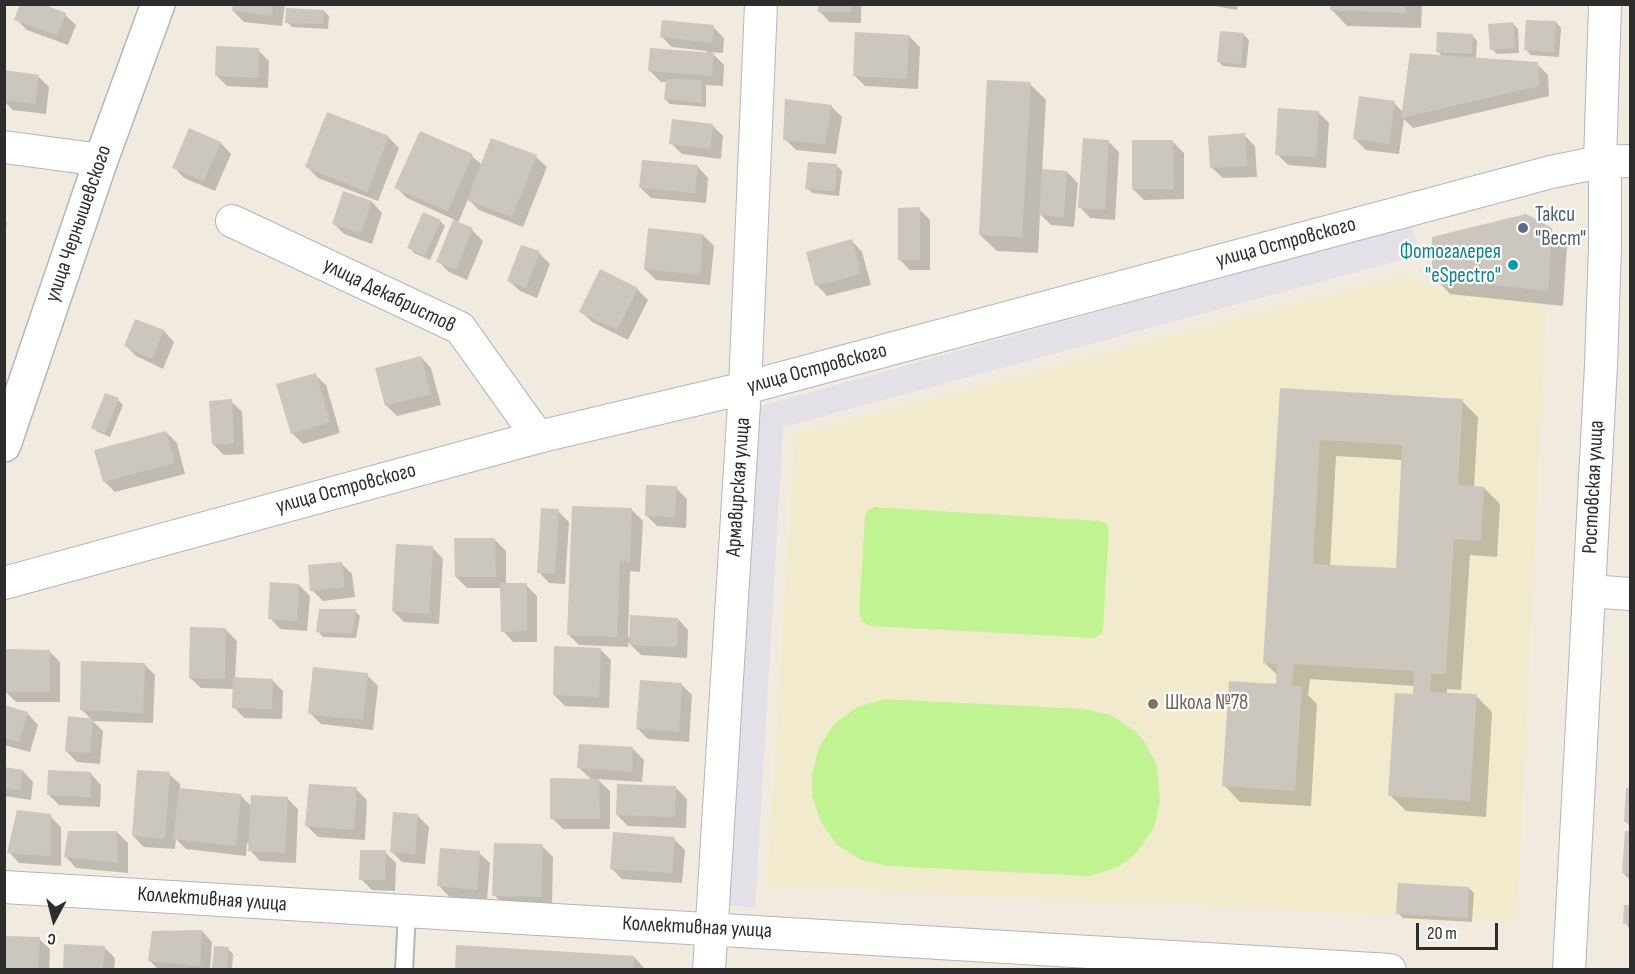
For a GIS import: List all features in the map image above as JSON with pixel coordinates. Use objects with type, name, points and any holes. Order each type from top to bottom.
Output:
[{"type":"street","name":"улица Чернышевского","points":[[4,445],[101,160],[158,4]]},
{"type":"street","name":"Армавирская улица","points":[[709,969],[745,388],[760,4]]},
{"type":"street","name":"Ростовская улица","points":[[1569,969],[1605,247],[1605,181],[1615,161],[1605,4]]},
{"type":"street","points":[[4,147],[101,160]]},
{"type":"street","name":"улица Островского","points":[[4,583],[538,437],[745,388],[1551,172],[1615,161]]},
{"type":"street","name":"улица Декабристов","points":[[232,221],[460,328],[538,437]]},
{"type":"street","points":[[1589,591],[1630,594]]},
{"type":"street","name":"Коллективная улица","points":[[4,887],[1390,969]]},
{"type":"lane","points":[[404,969],[407,912]]},
{"type":"shaded area","points":[[1412,224],[1419,255],[783,427],[755,908],[728,905],[758,407]]},
{"type":"shaded area","name":"Школа №78","points":[[1405,275],[1434,287],[1517,297],[1546,309],[1517,922],[767,885],[795,435]]},
{"type":"green space","points":[[874,507],[1100,521],[1107,524],[1109,531],[1101,634],[1095,638],[870,626],[861,621],[859,612],[865,517],[868,510]]},
{"type":"green space","points":[[884,699],[1084,709],[1111,715],[1135,731],[1144,741],[1157,766],[1160,801],[1154,828],[1138,851],[1127,861],[1116,868],[1089,876],[888,866],[861,860],[837,845],[821,822],[812,796],[812,775],[819,747],[834,724],[857,707]]},
{"type":"building","points":[[20,4],[42,4],[66,13],[57,35],[14,20]]},
{"type":"building","points":[[233,4],[273,4],[272,16],[232,11]]},
{"type":"building","points":[[818,4],[851,4],[851,12],[818,12]]},
{"type":"building","points":[[1330,4],[1406,4],[1406,13],[1330,10]]},
{"type":"building","points":[[286,8],[324,10],[323,24],[285,23]]},
{"type":"building","points":[[662,20],[714,25],[712,43],[660,37]]},
{"type":"building","points":[[1526,20],[1556,21],[1554,52],[1524,50]]},
{"type":"building","points":[[1513,22],[1515,48],[1490,50],[1488,24]]},
{"type":"building","points":[[1220,31],[1244,33],[1241,64],[1217,62]]},
{"type":"building","points":[[855,32],[909,35],[907,79],[853,76]]},
{"type":"building","points":[[1437,32],[1473,34],[1472,54],[1436,52]]},
{"type":"building","points":[[216,46],[259,48],[258,78],[215,76]]},
{"type":"building","points":[[650,48],[714,53],[712,76],[648,71]]},
{"type":"building","points":[[1410,53],[1538,62],[1539,86],[1401,118]]},
{"type":"building","points":[[4,70],[39,75],[35,104],[4,100]]},
{"type":"building","points":[[666,79],[701,80],[702,103],[664,99]]},
{"type":"building","points":[[987,80],[1031,82],[1022,237],[979,235]]},
{"type":"building","points":[[1359,96],[1395,101],[1389,144],[1353,139]]},
{"type":"building","points":[[785,99],[832,105],[825,144],[783,140]]},
{"type":"building","points":[[1278,108],[1319,111],[1316,157],[1275,155]]},
{"type":"building","points":[[327,112],[389,136],[367,192],[305,167]]},
{"type":"building","points":[[672,119],[713,124],[710,149],[669,144]]},
{"type":"building","points":[[189,128],[221,142],[204,181],[172,168]]},
{"type":"building","points":[[420,131],[473,154],[448,211],[394,188]]},
{"type":"building","points":[[1245,133],[1247,166],[1210,168],[1208,136]]},
{"type":"building","points":[[491,138],[537,155],[512,217],[467,200]]},
{"type":"building","points":[[1083,138],[1109,140],[1105,210],[1078,208]]},
{"type":"building","points":[[1132,140],[1173,140],[1174,189],[1132,189]]},
{"type":"building","points":[[642,160],[698,165],[695,193],[639,188]]},
{"type":"building","points":[[808,162],[837,164],[835,191],[805,189]]},
{"type":"building","points":[[1042,169],[1067,171],[1064,217],[1039,215]]},
{"type":"building","points":[[343,191],[372,201],[361,234],[332,224]]},
{"type":"building","points":[[920,207],[920,260],[898,260],[898,208]]},
{"type":"building","points":[[423,212],[441,220],[425,256],[407,248]]},
{"type":"building","points":[[1526,214],[1552,228],[1548,291],[1432,278],[1432,237]]},
{"type":"building","points":[[453,220],[473,228],[456,270],[436,262]]},
{"type":"building","points":[[648,228],[703,234],[700,275],[644,269]]},
{"type":"building","points":[[852,239],[861,274],[815,286],[806,252]]},
{"type":"building","points":[[521,245],[540,251],[526,288],[507,281]]},
{"type":"building","points":[[600,269],[638,288],[617,330],[579,312]]},
{"type":"building","points":[[135,319],[164,330],[152,359],[124,346]]},
{"type":"building","points":[[421,356],[431,394],[385,406],[375,368]]},
{"type":"building","points":[[316,373],[330,422],[291,434],[276,384]]},
{"type":"building","points":[[1280,388],[1463,399],[1458,485],[1484,487],[1481,541],[1454,539],[1446,674],[1431,674],[1430,692],[1477,694],[1470,801],[1388,796],[1395,693],[1413,694],[1414,671],[1294,664],[1292,686],[1302,686],[1295,791],[1222,786],[1229,681],[1276,684],[1277,664],[1263,663]],"holes":[[[1320,440],[1402,445],[1396,568],[1313,564]]]},
{"type":"building","points":[[105,393],[119,398],[105,433],[91,428]]},
{"type":"building","points":[[232,399],[234,443],[212,445],[209,401]]},
{"type":"building","points":[[166,431],[175,463],[103,482],[94,450]]},
{"type":"building","points":[[646,485],[677,486],[675,517],[645,516]]},
{"type":"building","points":[[572,506],[632,508],[630,562],[620,561],[617,637],[567,635]]},
{"type":"building","points":[[541,508],[559,509],[555,574],[537,573]]},
{"type":"building","points":[[454,538],[495,538],[496,577],[455,577]]},
{"type":"building","points":[[396,544],[433,546],[429,614],[392,611]]},
{"type":"building","points":[[342,562],[345,587],[310,591],[308,565]]},
{"type":"building","points":[[270,582],[299,584],[297,621],[268,619]]},
{"type":"building","points":[[500,583],[527,583],[527,631],[501,632]]},
{"type":"building","points":[[319,609],[356,609],[352,634],[316,632]]},
{"type":"building","points":[[630,615],[678,618],[677,647],[629,645]]},
{"type":"building","points":[[190,627],[226,628],[225,679],[189,678]]},
{"type":"building","points":[[554,646],[601,648],[599,697],[553,695]]},
{"type":"building","points":[[4,649],[50,650],[50,692],[4,692]]},
{"type":"building","points":[[81,661],[145,663],[143,713],[80,710]]},
{"type":"building","points":[[313,667],[368,673],[363,720],[308,714]]},
{"type":"building","points":[[233,677],[273,679],[272,709],[232,708]]},
{"type":"building","points":[[640,680],[682,683],[679,732],[636,729]]},
{"type":"building","points":[[4,705],[28,712],[19,742],[4,738]]},
{"type":"building","points":[[68,716],[93,719],[90,753],[65,751]]},
{"type":"building","points":[[579,744],[633,747],[632,772],[577,768]]},
{"type":"building","points":[[4,767],[23,770],[20,790],[4,788]]},
{"type":"building","points":[[48,770],[91,772],[90,797],[47,795]]},
{"type":"building","points":[[137,770],[170,772],[165,839],[132,836]]},
{"type":"building","points":[[550,778],[599,779],[600,819],[550,819]]},
{"type":"building","points":[[309,784],[357,787],[354,830],[305,826]]},
{"type":"building","points":[[617,784],[676,786],[675,817],[616,815]]},
{"type":"building","points":[[179,788],[241,794],[236,846],[173,839]]},
{"type":"building","points":[[1626,788],[1630,788],[1630,822],[1624,822]]},
{"type":"building","points":[[251,795],[288,797],[285,853],[248,851]]},
{"type":"building","points":[[17,810],[51,814],[51,856],[7,853]]},
{"type":"building","points":[[393,812],[418,814],[415,854],[390,852]]},
{"type":"building","points":[[68,831],[117,831],[118,863],[64,857]]},
{"type":"building","points":[[1625,831],[1630,831],[1630,874],[1622,873]]},
{"type":"building","points":[[613,832],[675,837],[672,873],[610,869]]},
{"type":"building","points":[[494,843],[543,844],[541,897],[492,896]]},
{"type":"building","points":[[440,848],[480,851],[477,890],[437,886]]},
{"type":"building","points":[[360,850],[386,850],[385,880],[359,880]]},
{"type":"building","points":[[1398,883],[1469,887],[1468,918],[1396,914]]},
{"type":"building","points":[[1624,905],[1630,905],[1630,924],[1623,924]]},
{"type":"building","points":[[202,930],[200,966],[148,961],[152,931]]},
{"type":"building","points":[[4,936],[40,937],[38,970],[4,970]]},
{"type":"building","points":[[64,944],[105,946],[103,970],[63,970]]},
{"type":"building","points":[[456,945],[634,956],[634,970],[455,970]]},
{"type":"building","points":[[214,946],[229,947],[227,970],[212,970]]},
{"type":"place","name":"Такси \"Вест\"","points":[[1523,228]]},
{"type":"place","name":"Фотогалерея \"eSpectro\"","points":[[1513,265]]},
{"type":"place","name":"Школа №78","points":[[1153,704]]}]
